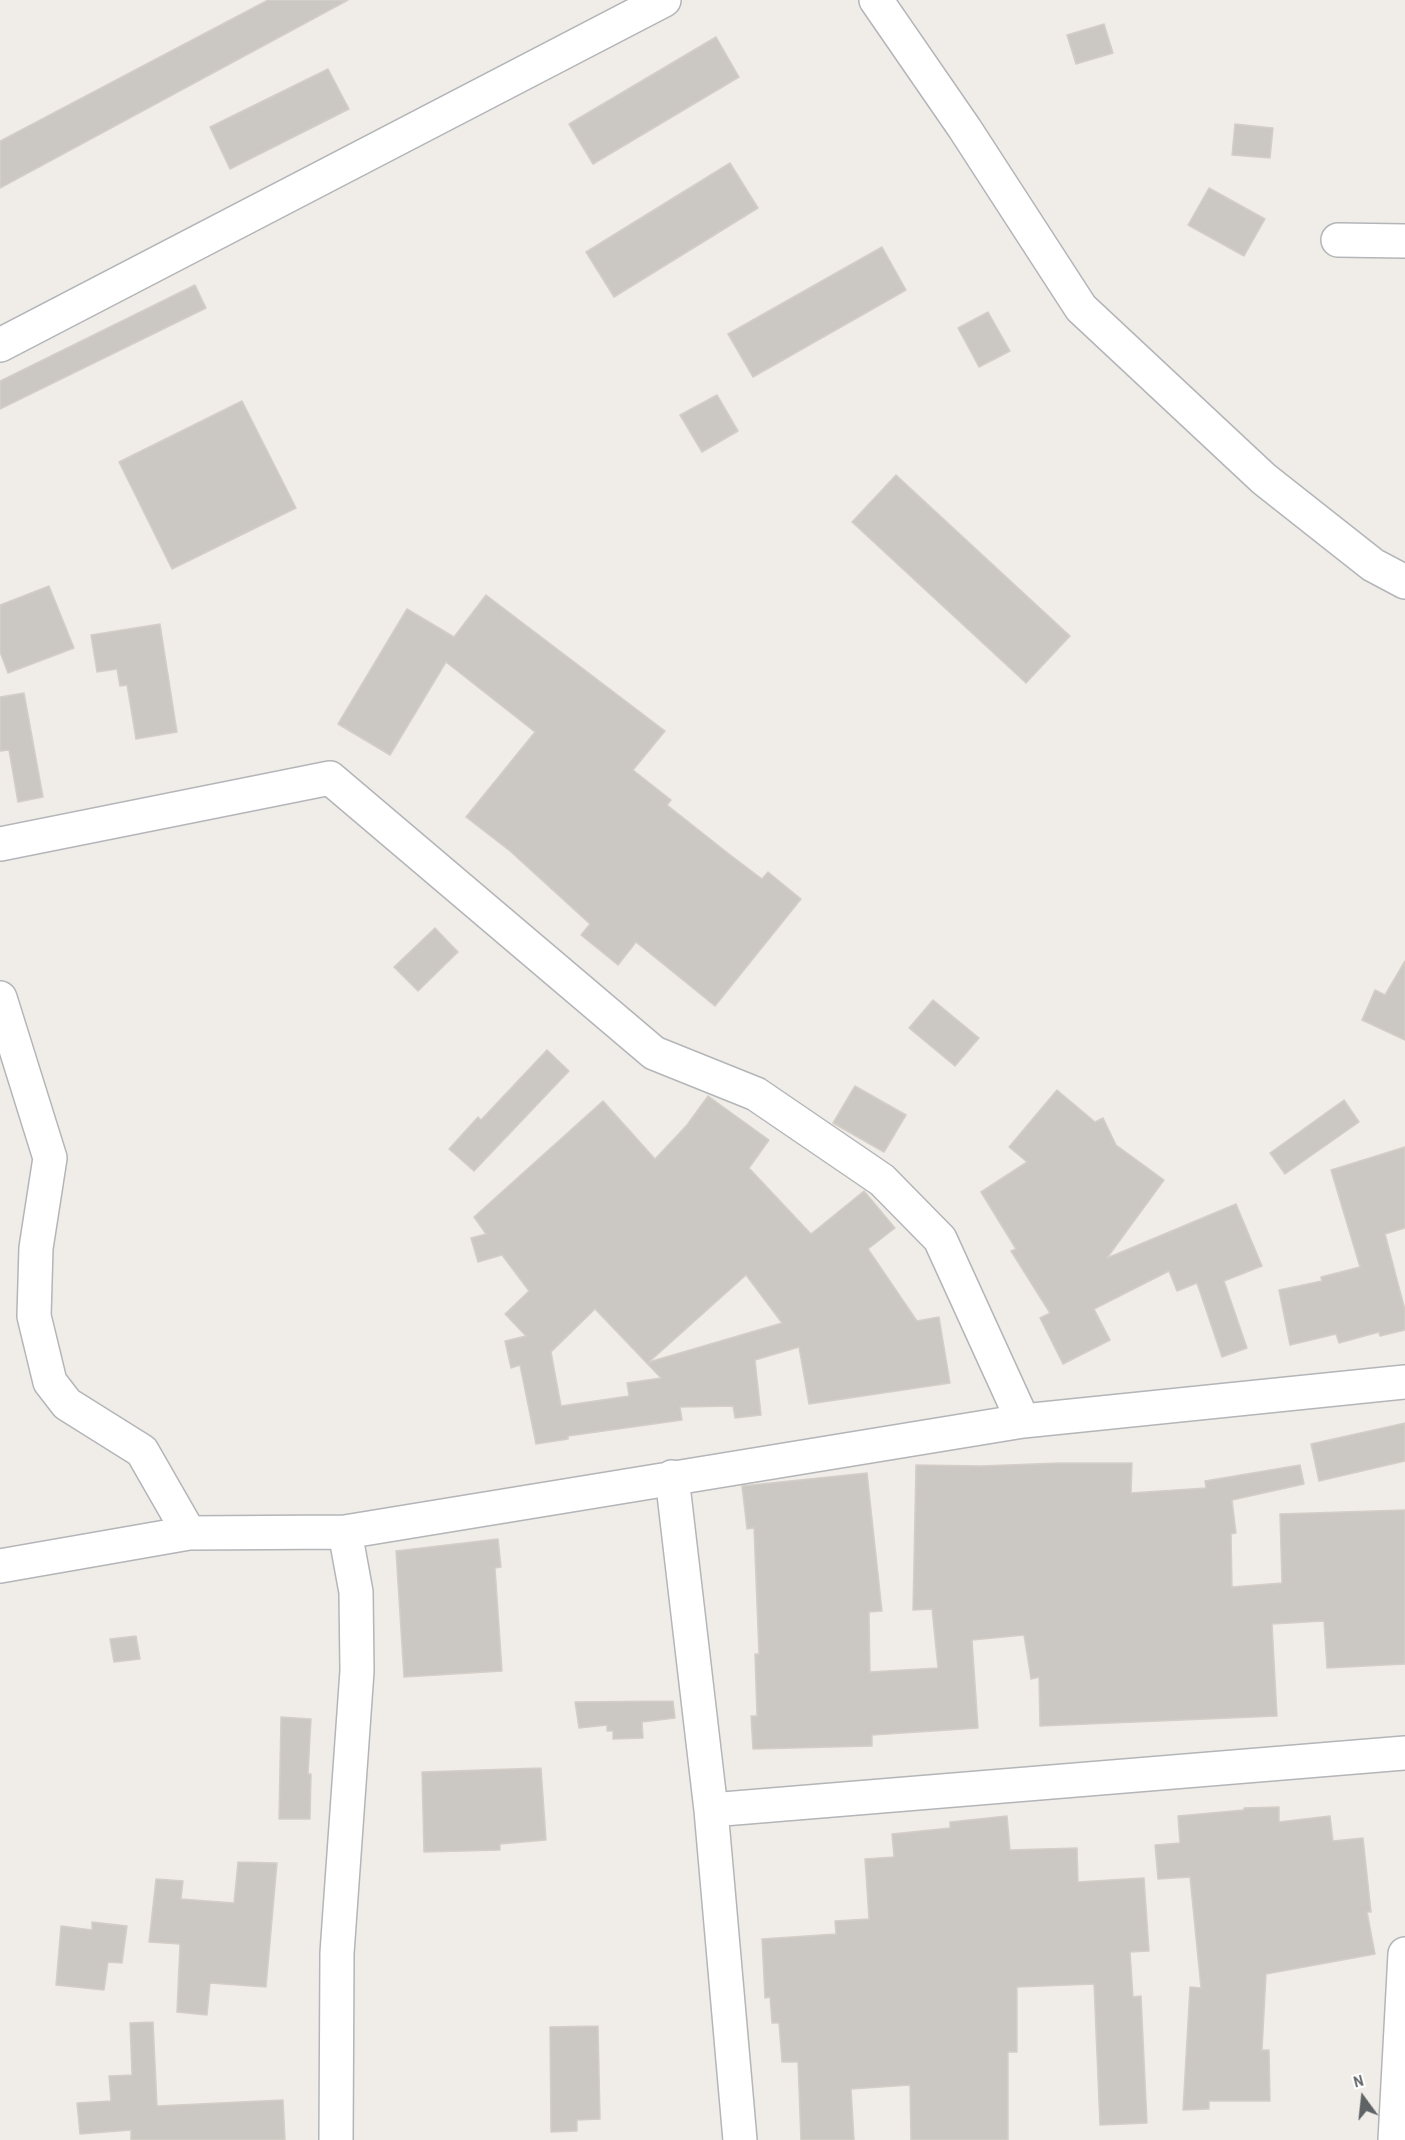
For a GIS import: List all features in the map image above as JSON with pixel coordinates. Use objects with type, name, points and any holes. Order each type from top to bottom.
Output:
[{"type":"street","points":[[0,345],[664,0]]},
{"type":"street","points":[[876,0],[965,129],[1081,308],[1264,479],[1373,565],[1405,582]]},
{"type":"street","points":[[1338,240],[1405,241]]},
{"type":"street","points":[[0,844],[330,778],[654,1053],[756,1094],[882,1180],[939,1239],[1023,1421]]},
{"type":"street","points":[[0,998],[50,1158],[36,1248],[34,1316],[50,1382],[67,1404],[142,1451],[189,1533]]},
{"type":"street","points":[[0,1566],[189,1533],[345,1532],[1023,1421],[1405,1383]]},
{"type":"street","points":[[672,1477],[711,1810],[740,2140]]},
{"type":"street","points":[[336,2140],[336,1953],[357,1671],[356,1592],[345,1532]]},
{"type":"street","points":[[711,1810],[1405,1754]]},
{"type":"street","points":[[1395,2140],[1405,1954]]},
{"type":"building","points":[[268,0],[348,0],[0,188],[0,141]]},
{"type":"building","points":[[1104,24],[1113,53],[1076,64],[1067,35]]},
{"type":"building","points":[[716,37],[739,77],[593,164],[569,124]]},
{"type":"building","points":[[328,69],[349,109],[230,169],[210,127]]},
{"type":"building","points":[[1235,124],[1273,128],[1270,158],[1232,155]]},
{"type":"building","points":[[730,163],[758,208],[614,297],[586,252]]},
{"type":"building","points":[[1209,188],[1265,219],[1244,256],[1188,225]]},
{"type":"building","points":[[882,247],[906,290],[753,377],[728,334]]},
{"type":"building","points":[[195,285],[206,308],[0,409],[0,381]]},
{"type":"building","points":[[988,312],[1010,351],[979,367],[958,328]]},
{"type":"building","points":[[717,395],[738,431],[702,452],[680,415]]},
{"type":"building","points":[[242,401],[296,508],[172,569],[119,462]]},
{"type":"building","points":[[896,475],[1070,636],[1026,683],[852,522]]},
{"type":"building","points":[[49,586],[74,648],[8,673],[0,652],[0,605]]},
{"type":"building","points":[[486,595],[665,731],[633,770],[671,800],[667,805],[729,854],[762,879],[768,872],[801,899],[715,1006],[636,942],[618,965],[581,935],[590,924],[510,851],[466,817],[535,732],[446,662],[390,755],[338,724],[407,609],[454,637]]},
{"type":"building","points":[[160,624],[177,732],[136,739],[127,685],[120,686],[117,669],[97,672],[91,635]]},
{"type":"building","points":[[24,693],[43,797],[18,802],[9,750],[0,751],[0,697]]},
{"type":"building","points":[[435,928],[458,952],[418,991],[394,967]]},
{"type":"building","points":[[1405,961],[1405,1040],[1362,1020],[1375,990],[1385,995]]},
{"type":"building","points":[[933,1000],[979,1038],[955,1066],[909,1028]]},
{"type":"building","points":[[547,1050],[569,1071],[474,1171],[449,1149],[478,1117],[481,1120]]},
{"type":"building","points":[[855,1086],[906,1115],[884,1152],[833,1123]]},
{"type":"building","points":[[1057,1090],[1095,1122],[1103,1118],[1116,1145],[1164,1180],[1107,1258],[1236,1204],[1262,1266],[1224,1281],[1247,1348],[1222,1357],[1197,1283],[1177,1291],[1169,1271],[1094,1309],[1110,1340],[1063,1364],[1040,1318],[1050,1313],[1011,1251],[1016,1249],[981,1192],[1027,1162],[1009,1147]]},
{"type":"building","points":[[708,1096],[769,1140],[749,1168],[811,1234],[864,1191],[895,1228],[868,1249],[917,1321],[939,1317],[950,1383],[809,1404],[799,1347],[755,1360],[761,1415],[735,1418],[733,1406],[680,1407],[682,1420],[568,1436],[568,1439],[536,1444],[520,1365],[511,1368],[505,1341],[526,1336],[505,1314],[529,1291],[502,1255],[478,1262],[471,1238],[486,1234],[474,1217],[603,1101],[655,1159],[687,1125]],"holes":[[[746,1275],[782,1323],[649,1362]],[[595,1309],[661,1378],[627,1383],[629,1396],[561,1406],[551,1352]]]},
{"type":"building","points":[[1344,1100],[1359,1122],[1285,1174],[1270,1153]]},
{"type":"building","points":[[1405,1147],[1405,1228],[1385,1234],[1405,1310],[1405,1330],[1380,1336],[1379,1332],[1339,1343],[1336,1334],[1290,1345],[1279,1290],[1322,1281],[1321,1277],[1360,1267],[1331,1170]]},
{"type":"building","points":[[1405,1423],[1405,1461],[1319,1481],[1311,1444]]},
{"type":"building","points":[[1132,1463],[1131,1493],[1206,1488],[1205,1481],[1300,1465],[1304,1484],[1232,1500],[1236,1533],[1231,1534],[1232,1587],[1282,1583],[1280,1514],[1405,1510],[1405,1664],[1327,1668],[1324,1621],[1272,1624],[1277,1716],[1040,1726],[1039,1677],[1031,1679],[1024,1635],[972,1640],[978,1728],[872,1735],[872,1746],[753,1749],[751,1716],[757,1716],[755,1654],[759,1654],[754,1528],[747,1529],[742,1486],[867,1473],[882,1611],[869,1612],[870,1672],[938,1668],[932,1609],[913,1610],[916,1465],[981,1466]]},
{"type":"building","points":[[498,1539],[501,1567],[495,1568],[502,1671],[404,1677],[396,1551]]},
{"type":"building","points":[[136,1636],[140,1659],[114,1662],[110,1639]]},
{"type":"building","points":[[673,1701],[675,1718],[642,1722],[643,1738],[613,1739],[613,1731],[607,1731],[607,1725],[579,1728],[575,1702]]},
{"type":"building","points":[[281,1717],[311,1719],[308,1774],[311,1774],[310,1819],[279,1819]]},
{"type":"building","points":[[541,1768],[546,1840],[500,1844],[500,1850],[424,1852],[422,1772]]},
{"type":"building","points":[[1279,1807],[1279,1822],[1330,1816],[1333,1841],[1363,1838],[1371,1912],[1367,1912],[1375,1954],[1266,1974],[1262,2050],[1269,2050],[1270,2101],[1209,2101],[1209,2109],[1183,2110],[1190,1987],[1201,1988],[1190,1877],[1158,1879],[1155,1845],[1180,1843],[1178,1816],[1244,1810],[1244,1808]]},
{"type":"building","points":[[1007,1816],[1010,1850],[1077,1848],[1078,1882],[1144,1878],[1149,1951],[1130,1952],[1133,1997],[1141,1996],[1147,2123],[1100,2125],[1094,1984],[1017,1987],[1017,2052],[1008,2052],[1008,2140],[911,2140],[910,2085],[851,2089],[854,2140],[801,2140],[798,2062],[782,2062],[779,2023],[772,2023],[770,1997],[765,1998],[762,1939],[836,1934],[835,1921],[869,1919],[865,1859],[894,1857],[892,1834],[950,1828],[950,1822]]},
{"type":"building","points":[[238,1862],[277,1863],[266,1987],[210,1983],[207,2015],[177,2012],[180,1944],[149,1942],[156,1879],[183,1881],[181,1899],[234,1903]]},
{"type":"building","points":[[92,1922],[127,1926],[122,1963],[108,1962],[104,1990],[56,1985],[61,1926],[92,1930]]},
{"type":"building","points":[[153,2022],[157,2106],[283,2100],[285,2140],[131,2140],[131,2130],[80,2134],[77,2103],[111,2101],[109,2076],[132,2075],[130,2023]]},
{"type":"building","points":[[598,2026],[600,2119],[577,2120],[577,2131],[551,2132],[550,2027]]}]
